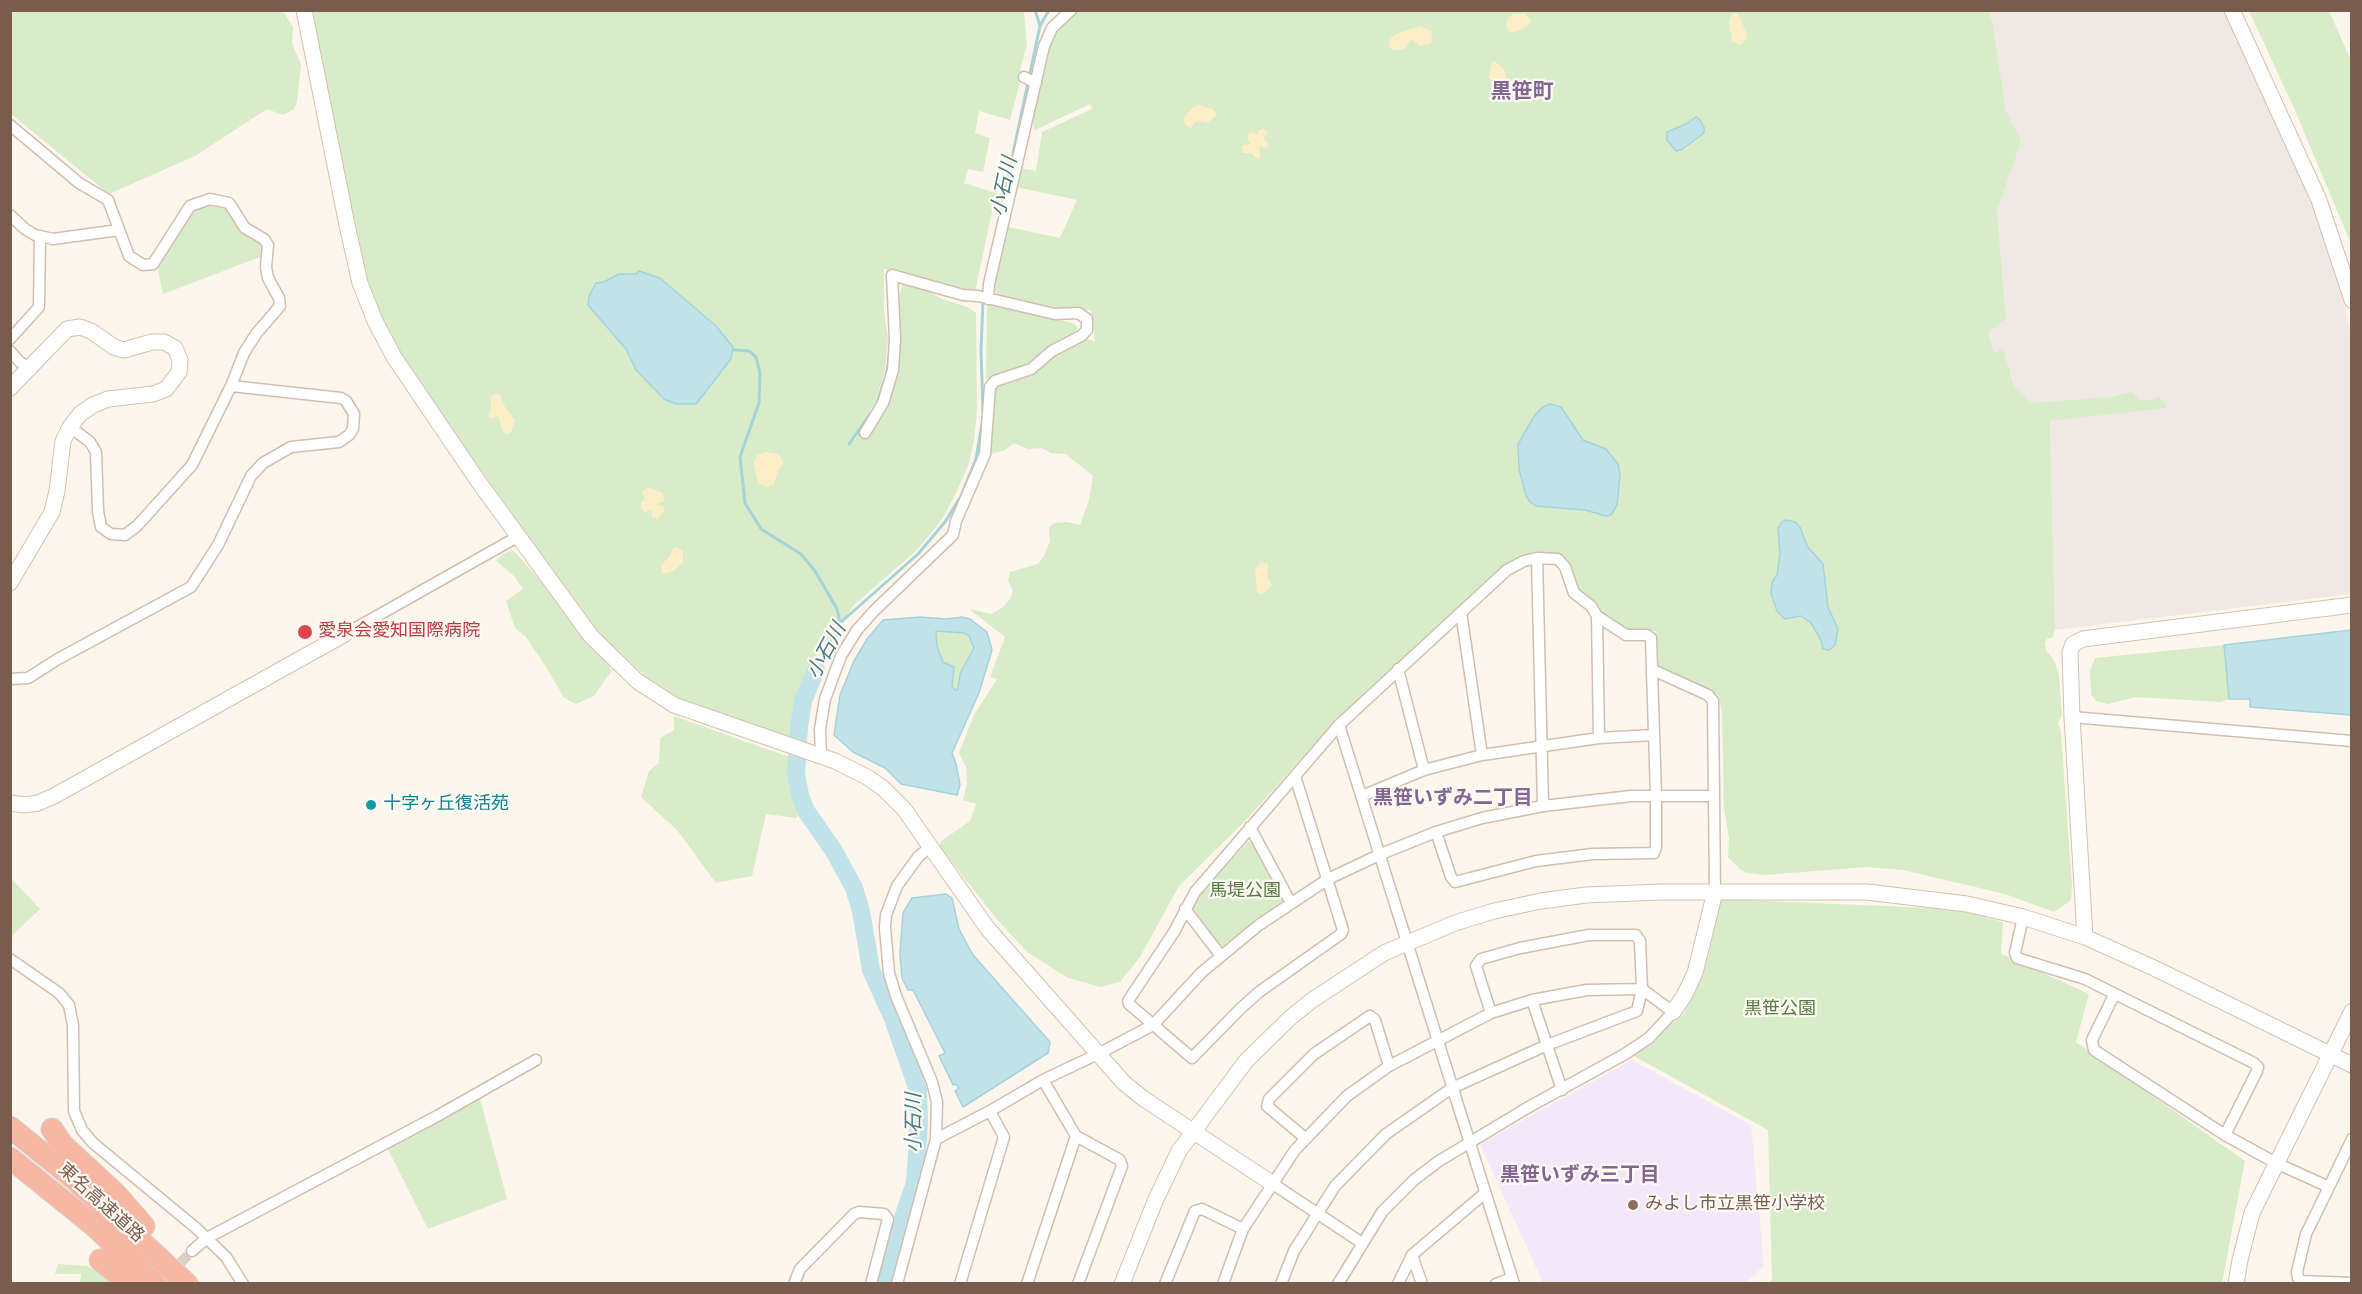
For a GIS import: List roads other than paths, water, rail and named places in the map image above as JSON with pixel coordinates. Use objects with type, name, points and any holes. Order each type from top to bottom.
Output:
[{"type":"highway","name":"東名高速道路","points":[[10,1127],[74,1179],[187,1284]]},
{"type":"highway","points":[[52,1129],[63,1145],[117,1194],[193,1284]]},
{"type":"highway","name":"東名高速道路","points":[[10,1158],[93,1225],[155,1284]]},
{"type":"highway","points":[[99,1260],[130,1284]]},
{"type":"street","points":[[304,10],[360,283],[375,321],[394,357],[478,481],[591,636],[637,681],[674,705],[820,756],[867,777],[883,789],[904,809],[988,929],[1100,1053],[1124,1083],[1144,1100],[1362,1243]]},
{"type":"street","points":[[984,298],[989,284],[1031,81],[1046,38],[1060,18],[1071,10]]},
{"type":"street","points":[[2232,10],[2319,200],[2352,300]]},
{"type":"street","points":[[10,125],[79,183],[108,200],[129,256],[144,266],[150,266],[156,261],[190,206],[201,201],[215,199],[229,204],[245,228],[264,239],[268,245],[266,267],[268,278],[279,298],[280,306],[256,334],[244,353],[231,386],[192,465],[137,526],[125,535],[111,534],[101,526],[98,511],[96,452],[90,442],[70,427]]},
{"type":"street","points":[[10,215],[25,229],[53,239],[119,230]]},
{"type":"street","points":[[10,339],[39,307],[40,236]]},
{"type":"street","points":[[820,756],[820,729],[825,699],[841,656],[857,630],[874,611],[953,536],[956,520],[985,454],[990,387],[995,381],[1031,369],[1052,351],[1081,336],[1087,330],[1087,319],[1078,313],[1055,314],[963,295],[892,275],[895,339],[893,370],[883,403],[865,433]]},
{"type":"street","points":[[10,388],[67,329],[80,327],[92,331],[114,347],[124,350],[152,342],[164,342],[175,348],[180,360],[179,372],[166,389],[153,394],[108,399],[80,414],[70,427],[63,441],[52,512],[10,583]]},
{"type":"street","points":[[10,351],[29,368]]},
{"type":"street","points":[[10,679],[28,678],[58,658],[191,587],[218,545],[251,476],[263,463],[291,447],[339,442],[350,435],[353,429],[354,414],[346,401],[341,398],[231,386]]},
{"type":"street","points":[[10,803],[32,804],[54,796],[519,536]]},
{"type":"street","points":[[1537,558],[1543,806]]},
{"type":"street","points":[[1295,776],[1343,925],[1341,934],[1259,992],[1192,1058],[1129,1004],[1128,1000],[1174,932],[1185,909],[1211,871],[1339,725],[1507,570],[1524,561],[1537,558],[1558,559],[1565,567],[1575,593],[1591,606],[1596,616],[1599,738]]},
{"type":"street","points":[[2085,937],[2070,652],[2076,640],[2352,605]]},
{"type":"street","points":[[1461,612],[1482,755]]},
{"type":"street","points":[[1436,832],[1451,877],[1455,882],[1536,861],[1593,854],[1654,853],[1656,796],[1651,638],[1647,635],[1626,635],[1596,616]]},
{"type":"street","points":[[1398,669],[1424,770]]},
{"type":"street","points":[[1338,1284],[1382,1212],[1414,1180],[1439,1161],[1649,1038],[1684,996],[1695,973],[1715,892],[1713,701],[1708,695],[1653,670]]},
{"type":"street","points":[[2072,717],[2352,741]]},
{"type":"street","points":[[1339,725],[1513,1281],[1496,1284]]},
{"type":"street","points":[[1362,796],[1424,770],[1482,755],[1599,738],[1654,735]]},
{"type":"street","points":[[936,1138],[990,1111],[1043,1080],[1153,1025],[1202,972],[1259,925],[1328,879],[1381,854],[1436,832],[1482,818],[1543,806],[1631,796],[1714,796]]},
{"type":"street","points":[[1250,827],[1291,903]]},
{"type":"street","points":[[901,1283],[936,1138],[937,1102],[932,1082],[896,996],[890,973],[885,928],[886,915],[897,886],[918,856],[930,847]]},
{"type":"street","points":[[1122,1284],[1156,1199],[1179,1151],[1246,1061],[1290,1018],[1363,965],[1384,953],[1455,923],[1494,911],[1540,901],[1586,895],[1867,892],[1967,904],[2023,917],[2085,937],[2154,968],[2352,1065]]},
{"type":"street","points":[[1185,909],[1221,956]]},
{"type":"street","points":[[2023,917],[2015,953],[2017,958],[2085,979],[2249,1059],[2258,1067],[2225,1135]]},
{"type":"street","points":[[1281,1284],[1294,1251],[1340,1180],[1386,1134],[1452,1088],[1547,1045],[1637,1011],[1642,989],[1639,938],[1636,935],[1589,935],[1520,948],[1481,959],[1476,966],[1491,1013]]},
{"type":"street","points":[[10,959],[60,993],[69,1005],[73,1025],[74,1111],[82,1130],[93,1143],[207,1238],[226,1257],[243,1284]]},
{"type":"street","points":[[1223,1284],[1244,1230],[1305,1138],[1347,1096],[1389,1066],[1491,1013],[1532,1000],[1587,990],[1642,989],[1673,1012]]},
{"type":"street","points":[[2114,995],[2092,1040],[2094,1050],[2225,1135],[2276,1163],[2329,1187]]},
{"type":"street","points":[[1532,1000],[1562,1090]]},
{"type":"street","points":[[2236,1284],[2252,1213],[2352,1011]]},
{"type":"street","points":[[1305,1138],[1267,1106],[1269,1099],[1314,1054],[1370,1016],[1375,1020],[1389,1066]]},
{"type":"street","points":[[192,1251],[207,1238],[439,1115],[536,1060]]},
{"type":"street","points":[[1043,1080],[1076,1136],[1120,1160],[1122,1166],[1078,1284]]},
{"type":"street","points":[[960,1284],[1004,1137],[990,1111]]},
{"type":"street","points":[[1027,1284],[1076,1136]]},
{"type":"street","points":[[2352,1139],[2306,1234],[2297,1272],[2301,1281],[2352,1283]]},
{"type":"street","points":[[1398,1284],[1412,1255],[1485,1193]]},
{"type":"street","points":[[1165,1284],[1195,1211],[1202,1209],[1244,1230]]},
{"type":"street","points":[[794,1284],[800,1269],[854,1214],[859,1212],[884,1214],[888,1220],[871,1284]]},
{"type":"street","points":[[1412,1255],[1422,1284]]},
{"type":"water","points":[[1696,117],[1704,127],[1704,133],[1681,150],[1676,151],[1667,140],[1667,132]]},
{"type":"water","points":[[639,271],[660,278],[716,326],[733,347],[731,359],[696,404],[676,404],[664,399],[636,370],[626,349],[588,305],[589,296],[596,283],[604,282],[619,274],[636,274]]},
{"type":"water","points":[[1550,404],[1561,407],[1583,440],[1606,449],[1618,464],[1620,475],[1617,505],[1611,515],[1606,516],[1585,510],[1536,506],[1526,496],[1519,469],[1518,444],[1535,415]]},
{"type":"water","points":[[1786,520],[1795,522],[1800,527],[1807,546],[1823,564],[1828,607],[1838,629],[1835,645],[1829,650],[1823,649],[1821,640],[1811,623],[1801,616],[1785,619],[1777,611],[1771,593],[1780,554],[1778,528]]},
{"type":"water","points":[[962,617],[970,619],[987,632],[992,650],[979,693],[952,753],[960,785],[957,795],[901,784],[885,768],[853,752],[834,735],[840,695],[854,661],[867,639],[883,620]],"holes":[[[936,631],[964,633],[969,636],[974,648],[960,674],[958,689],[955,690],[952,687],[954,667],[943,662],[937,646]]]},
{"type":"water","points":[[2351,630],[2351,715],[2250,707],[2250,699],[2229,699],[2224,645]]},
{"type":"water","points":[[946,894],[952,898],[959,929],[973,955],[1050,1042],[1048,1053],[963,1107],[955,1091],[959,1088],[956,1084],[953,1085],[939,1056],[945,1053],[913,990],[908,990],[902,978],[900,954],[903,913],[912,898]]},
{"type":"waterway","points":[[1035,10],[1040,26]]},
{"type":"waterway","name":"小石川","points":[[1005,191],[1040,26],[1049,10]]},
{"type":"waterway","name":"小石川","points":[[983,301],[981,350],[983,411]]},
{"type":"waterway","points":[[734,350],[749,351],[756,357],[760,373],[759,403],[740,457],[745,503],[761,529],[801,554],[815,571],[837,609],[840,623]]},
{"type":"waterway","points":[[887,372],[889,358]]},
{"type":"waterway","points":[[876,406],[884,381]]},
{"type":"waterway","points":[[849,444],[870,414]]},
{"type":"waterway","name":"小石川","points":[[816,670],[840,623],[918,554],[945,522],[961,496],[976,459],[983,418]]},
{"type":"waterway","name":"小石川","points":[[816,670],[803,701],[799,727],[796,774],[800,795],[806,811],[834,851],[854,888],[861,911],[871,970],[892,1016],[918,1090],[919,1124],[915,1183],[896,1238],[885,1284]]},
{"type":"tunnel","points":[[160,1284],[192,1251]]},
{"type":"place","name":"愛泉会愛知国際病院","points":[[305,632]]},
{"type":"place","name":"十字ヶ丘復活苑","points":[[371,805]]},
{"type":"place","name":"みよし市立黒笹小学校","points":[[1633,1205]]},
{"type":"district","name":"黒笹町","points":[[1522,94]]},
{"type":"district","name":"黒笹いずみ二丁目","points":[[1453,800]]},
{"type":"district","name":"黒笹いずみ三丁目","points":[[1580,1177]]},
{"type":"park label","name":"馬堤公園","points":[[1245,892]]},
{"type":"park label","name":"黒笹公園","points":[[1780,1010]]}]
